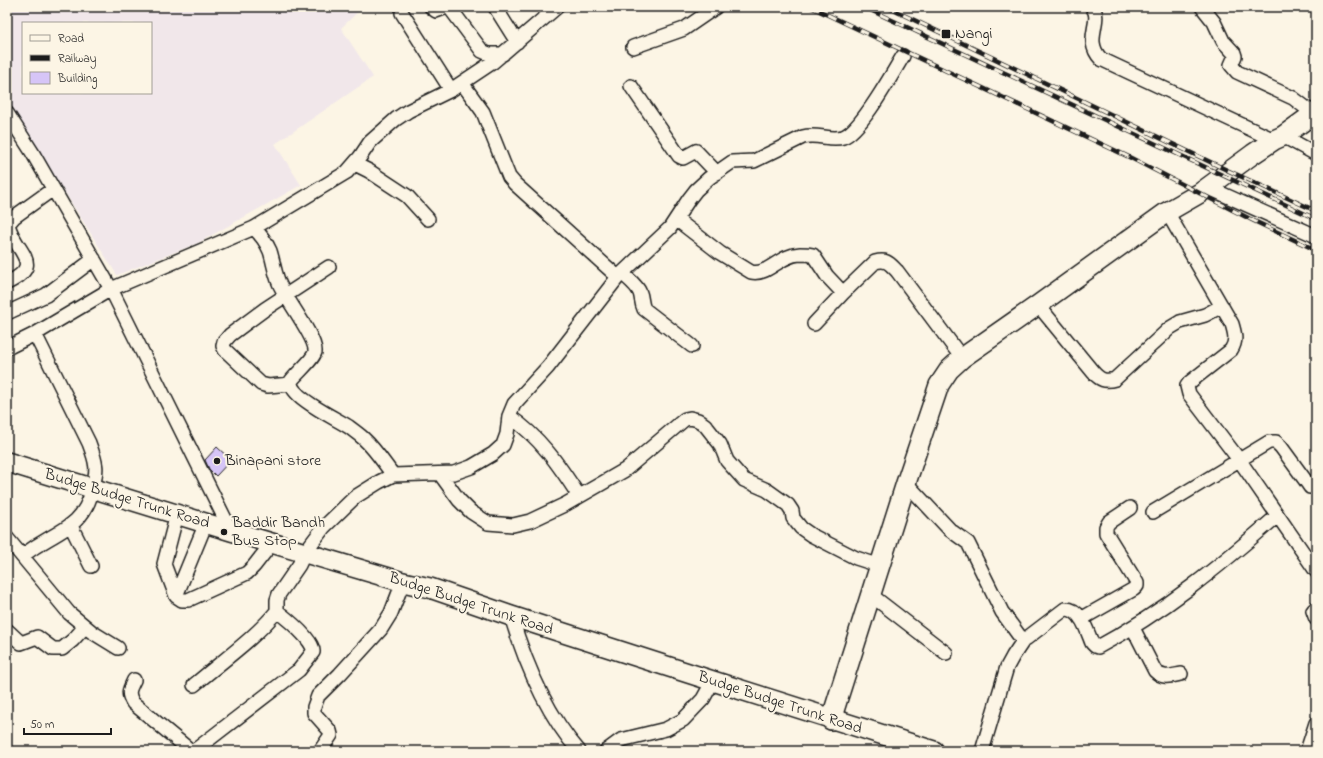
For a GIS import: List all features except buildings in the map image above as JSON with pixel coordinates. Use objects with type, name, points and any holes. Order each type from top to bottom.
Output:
[{"type":"main road","points":[[832,720],[906,483],[939,385],[949,370],[962,358],[1166,212],[1207,187],[1315,113]]},
{"type":"main road","name":"Budge Budge Trunk Road","points":[[7,462],[231,531],[403,582],[430,588],[511,616],[832,720],[934,751]]},
{"type":"street","points":[[431,7],[436,11],[447,7],[450,8],[482,51],[489,54],[503,54]]},
{"type":"street","points":[[495,7],[517,42]]},
{"type":"street","points":[[7,348],[35,334],[111,289],[254,228],[347,172],[355,164],[370,142],[396,119],[408,111],[451,90],[493,62],[557,7]]},
{"type":"street","points":[[633,47],[684,29],[716,7]]},
{"type":"street","points":[[1092,7],[1096,15],[1092,42],[1095,52],[1101,59],[1316,154]]},
{"type":"street","points":[[1202,7],[1214,22],[1223,41],[1234,53],[1235,56],[1231,66],[1237,72],[1293,98],[1315,113]]},
{"type":"street","points":[[402,13],[451,90]]},
{"type":"street","points":[[194,685],[254,634],[277,611],[277,600],[279,594],[299,566],[305,552],[324,527],[355,497],[393,475],[454,473],[471,467],[493,454],[502,445],[507,434],[509,416],[514,404],[548,367],[620,275],[670,228],[689,198],[696,190],[732,162],[754,161],[807,136],[838,138],[851,133],[865,118],[903,56]]},
{"type":"street","points":[[462,83],[483,112],[509,177],[620,275],[636,286],[644,308],[692,346]]},
{"type":"street","points":[[631,86],[679,156],[686,158],[696,151],[717,173]]},
{"type":"street","points":[[7,113],[111,289],[231,531]]},
{"type":"street","points":[[355,164],[370,171],[407,196],[428,219]]},
{"type":"street","points":[[1207,187],[1316,236]]},
{"type":"street","points":[[7,283],[25,272],[27,267],[26,260],[8,224],[14,217],[53,190]]},
{"type":"street","points":[[1166,212],[1222,306],[1232,324],[1235,333],[1235,343],[1231,350],[1190,382],[1187,386],[1187,390],[1240,461],[1316,571]]},
{"type":"street","points":[[676,219],[720,252],[751,272],[756,273],[764,271],[793,254],[813,255],[827,276],[843,293]]},
{"type":"street","points":[[254,228],[264,239],[279,282],[302,322],[315,349],[314,353],[291,381],[292,388],[300,396],[320,410],[365,439],[393,475]]},
{"type":"street","points":[[7,313],[46,295],[94,259]]},
{"type":"street","points":[[814,324],[875,262],[882,260],[888,262],[897,272],[962,358]]},
{"type":"street","points":[[291,384],[268,386],[261,384],[231,357],[223,346],[224,342],[230,335],[265,309],[329,267]]},
{"type":"street","points":[[1038,305],[1093,372],[1100,379],[1107,381],[1116,379],[1170,328],[1180,322],[1205,315],[1222,306]]},
{"type":"street","points":[[22,556],[71,526],[79,518],[89,502],[97,472],[96,462],[89,443],[35,334]]},
{"type":"street","points":[[509,416],[528,429],[560,466],[579,496]]},
{"type":"street","points":[[440,474],[459,500],[471,512],[488,523],[513,525],[530,521],[625,470],[685,419],[690,418],[698,420],[705,425],[720,444],[727,461],[744,480],[767,490],[788,504],[792,511],[793,518],[801,528],[856,558],[880,566]]},
{"type":"street","points":[[1153,512],[1240,461],[1269,442],[1276,442],[1281,447],[1310,487],[1316,486]]},
{"type":"street","points":[[906,483],[950,530],[968,543],[1002,612],[1023,641]]},
{"type":"street","points":[[1081,619],[1137,586],[1137,583],[1106,533],[1106,527],[1109,522],[1130,508]]},
{"type":"street","points":[[177,514],[164,564],[176,596],[182,600],[188,600],[247,573],[272,543]]},
{"type":"street","points":[[982,751],[1007,667],[1023,641],[1065,609],[1070,608],[1081,619],[1092,643],[1098,648],[1133,628],[1195,584],[1277,516]]},
{"type":"street","points":[[176,596],[206,523]]},
{"type":"street","points":[[71,526],[91,566]]},
{"type":"street","points":[[7,538],[69,613],[92,632],[118,648]]},
{"type":"street","points":[[320,751],[331,735],[330,731],[314,714],[314,707],[318,696],[381,629],[391,613],[403,582]]},
{"type":"street","points":[[871,595],[946,653]]},
{"type":"street","points":[[1316,608],[1313,611],[1316,619]]},
{"type":"street","points":[[134,680],[129,690],[133,703],[192,751],[299,670],[313,652],[312,646],[306,638],[277,611]]},
{"type":"street","points":[[511,616],[524,654],[549,707],[579,751]]},
{"type":"street","points":[[7,630],[20,643],[37,637],[53,649],[62,649],[82,630],[82,624]]},
{"type":"street","points":[[1133,628],[1159,675],[1165,677],[1181,674]]},
{"type":"street","points":[[606,751],[620,740],[666,729],[683,720],[703,699],[713,681]]},
{"type":"street","points":[[1307,751],[1316,723]]},
{"type":"shaded area","points":[[7,7],[363,7],[341,28],[373,77],[275,144],[301,185],[198,243],[117,275],[7,101]]},
{"type":"railway","points":[[811,7],[1129,157],[1254,221],[1316,250]]},
{"type":"railway","points":[[864,7],[1316,219]]},
{"type":"railway","points":[[887,7],[1229,171],[1316,211]]},
{"type":"place","name":"Nangi","points":[[946,34]]},
{"type":"place","name":"Binapani store","points":[[217,461]]},
{"type":"place","name":"Baddir Bandh Bus Stop","points":[[224,532]]}]
